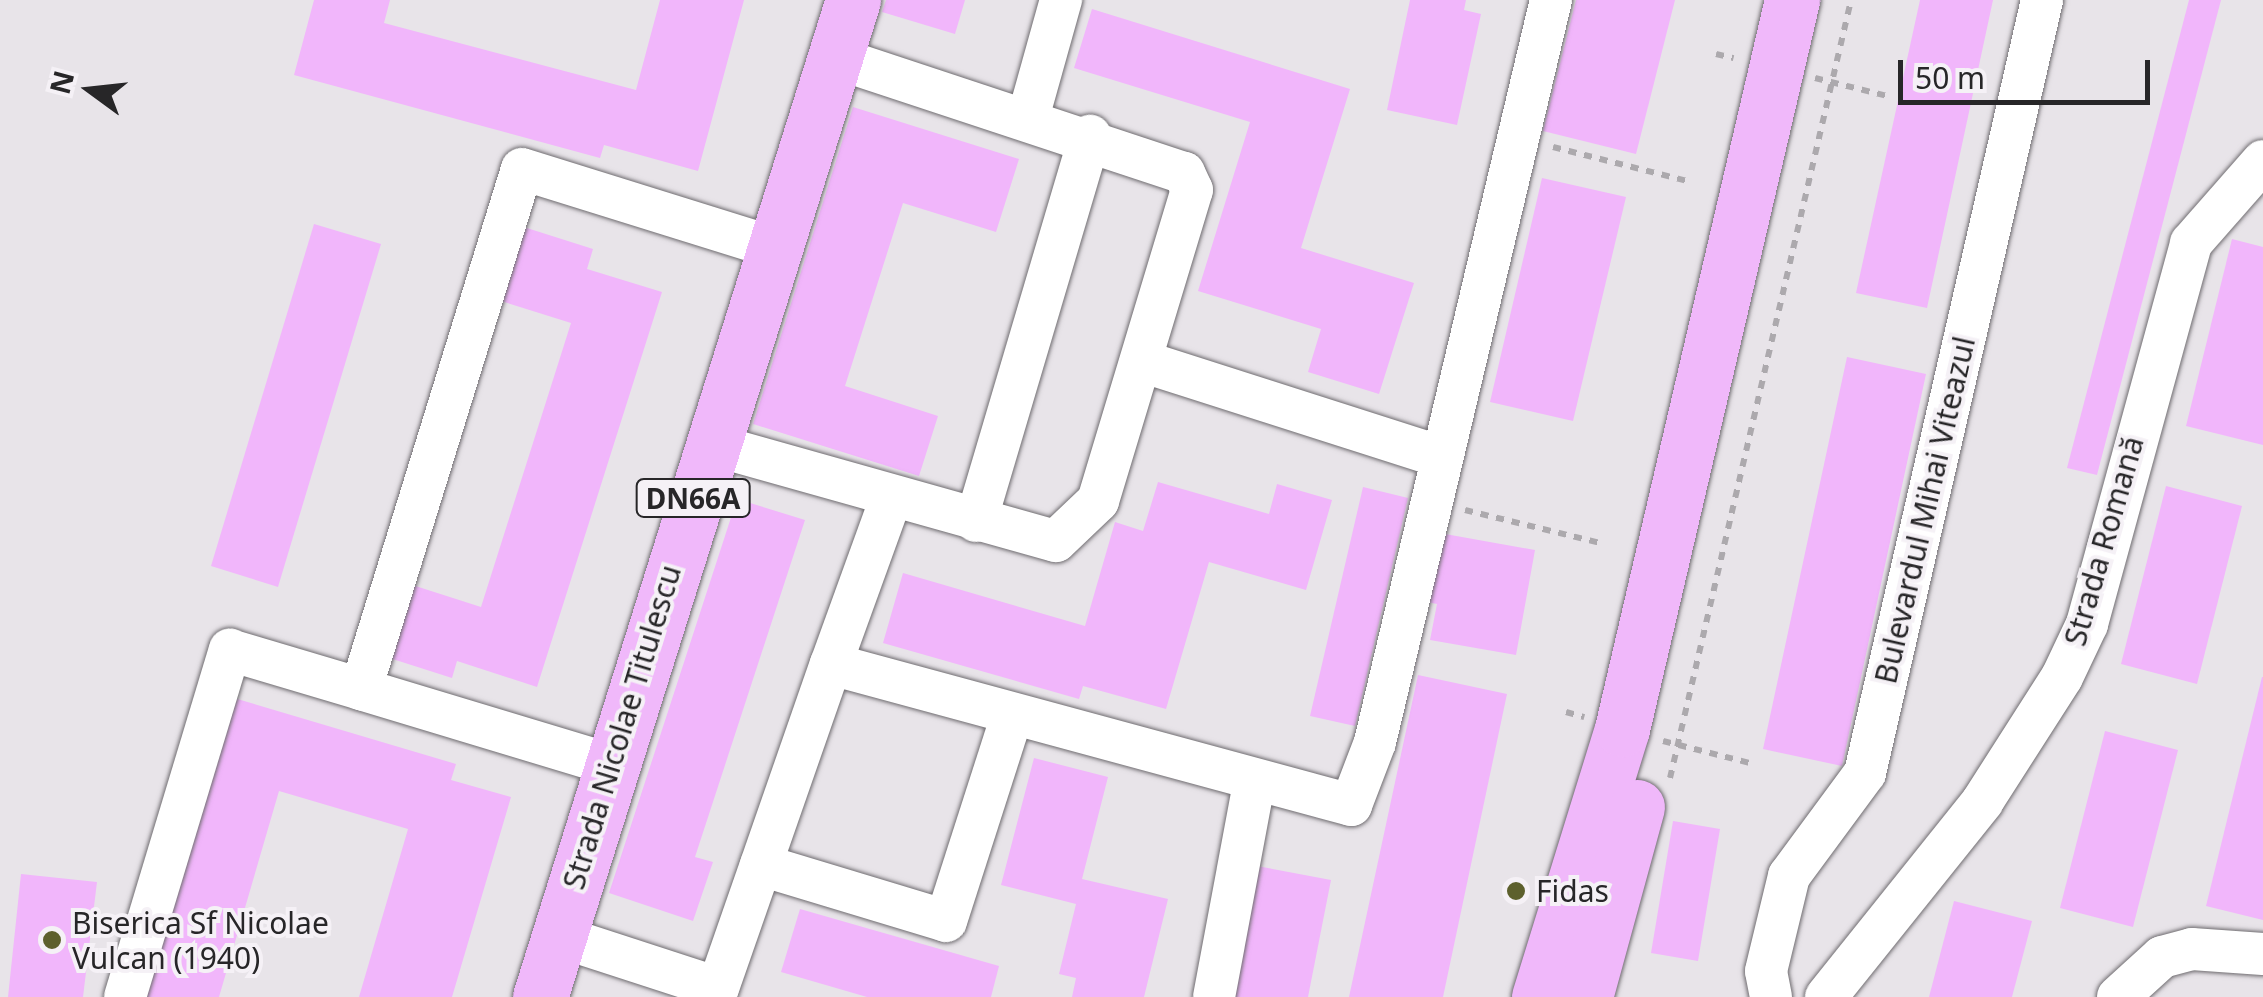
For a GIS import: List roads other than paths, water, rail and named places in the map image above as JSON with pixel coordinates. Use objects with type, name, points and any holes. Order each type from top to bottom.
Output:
[{"type":"main road","name":"Strada Nicolae Titulescu","points":[[540,997],[609,764],[853,0]]},
{"type":"main road","points":[[1540,997],[1622,729],[1792,0]]},
{"type":"main road","points":[[1585,997],[1656,739],[1827,0]]},
{"type":"street","points":[[1028,118],[1061,0]]},
{"type":"street","points":[[830,664],[1254,784],[1351,805],[1375,742],[1551,0]]},
{"type":"street","name":"Bulevardul Mihai Viteazul","points":[[1772,997],[1766,971],[1789,876],[1865,774],[2042,0]]},
{"type":"street","points":[[710,444],[891,498],[1056,541],[1083,525],[1141,361],[1192,190],[1167,162],[834,57]]},
{"type":"street","points":[[976,521],[1090,135]]},
{"type":"street","name":"Strada Romană","points":[[1826,997],[1971,818],[2062,676],[2087,624],[2191,243],[2263,160]]},
{"type":"street","points":[[361,689],[522,169],[773,247]]},
{"type":"street","points":[[1141,361],[1441,457]]},
{"type":"street","points":[[558,936],[718,988],[891,498]]},
{"type":"street","points":[[124,997],[230,650],[609,764]]},
{"type":"street","points":[[760,865],[946,922],[1012,716]]},
{"type":"street","points":[[1214,997],[1254,784]]},
{"type":"street","points":[[2118,997],[2162,956],[2192,948],[2263,954]]},
{"type":"place","name":"Fidas","points":[[1516,891]]},
{"type":"place","name":"Biserica Sf Nicolae Vulcan (1940)","points":[[52,940]]}]
